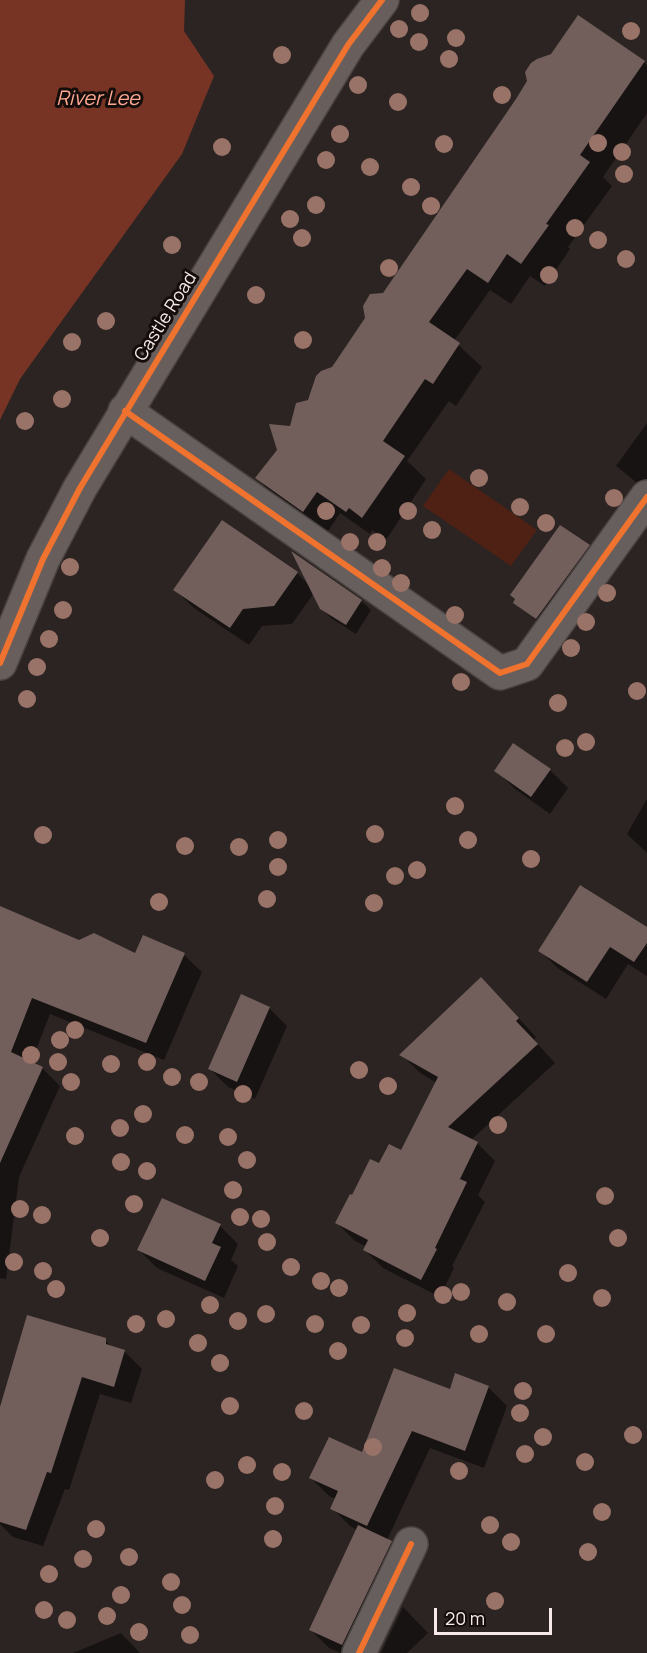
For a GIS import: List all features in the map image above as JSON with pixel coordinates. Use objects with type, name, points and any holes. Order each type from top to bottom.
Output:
[{"type":"main road","name":"Castle Road","points":[[0,663],[44,559],[80,488],[348,45],[382,0]]},
{"type":"street","points":[[125,411],[500,673],[527,664],[647,497]]},
{"type":"street","points":[[358,1653],[411,1544]]},
{"type":"shaded area","points":[[449,469],[537,530],[511,566],[423,506]]},
{"type":"water","name":"River Lee","points":[[0,0],[185,0],[184,31],[214,76],[182,154],[20,379],[0,420]]},
{"type":"building","points":[[578,15],[645,61],[580,155],[590,162],[521,264],[507,254],[488,283],[467,269],[429,322],[460,343],[433,384],[425,379],[383,441],[405,456],[362,518],[349,508],[346,512],[317,492],[303,512],[255,478],[277,450],[269,424],[290,426],[296,403],[308,400],[316,376],[321,371],[332,367],[365,318],[363,306],[370,294],[383,293],[516,99],[527,81],[525,72],[531,63],[551,54]]},
{"type":"building","points":[[222,520],[298,572],[274,606],[243,609],[230,628],[173,590]]},
{"type":"building","points":[[560,525],[590,545],[536,619],[513,603],[515,599],[510,595]]},
{"type":"building","points":[[291,551],[362,600],[346,625],[320,609]]},
{"type":"building","points":[[513,743],[551,769],[531,797],[494,771]]},
{"type":"building","points":[[580,885],[647,927],[647,943],[634,962],[610,947],[587,982],[538,951]]},
{"type":"building","points":[[0,906],[79,940],[94,933],[135,953],[143,935],[185,953],[146,1043],[32,998],[11,1052],[43,1067],[0,1163]]},
{"type":"building","points":[[481,977],[519,1018],[516,1021],[538,1044],[448,1127],[478,1142],[460,1179],[467,1182],[421,1280],[363,1250],[368,1240],[335,1223],[370,1159],[379,1163],[389,1144],[401,1150],[438,1077],[399,1055]]},
{"type":"building","points":[[241,994],[270,1007],[237,1082],[208,1069]]},
{"type":"building","points":[[162,1198],[221,1224],[212,1243],[221,1247],[205,1281],[137,1250]]},
{"type":"building","points":[[27,1315],[106,1338],[106,1344],[125,1350],[114,1387],[82,1377],[51,1473],[47,1472],[26,1530],[0,1522],[0,1407]]},
{"type":"building","points":[[394,1368],[450,1389],[455,1373],[489,1386],[465,1451],[412,1431],[367,1526],[330,1509],[338,1491],[309,1478],[329,1437],[362,1452]]},
{"type":"building","points":[[358,1525],[392,1541],[342,1645],[309,1630]]},
{"type":"cycle path","points":[[0,663],[43,559],[80,488],[348,45],[382,0]]},
{"type":"cycle path","points":[[125,411],[500,673],[527,664],[647,497]]},
{"type":"cycle path","points":[[359,1653],[411,1544]]}]
